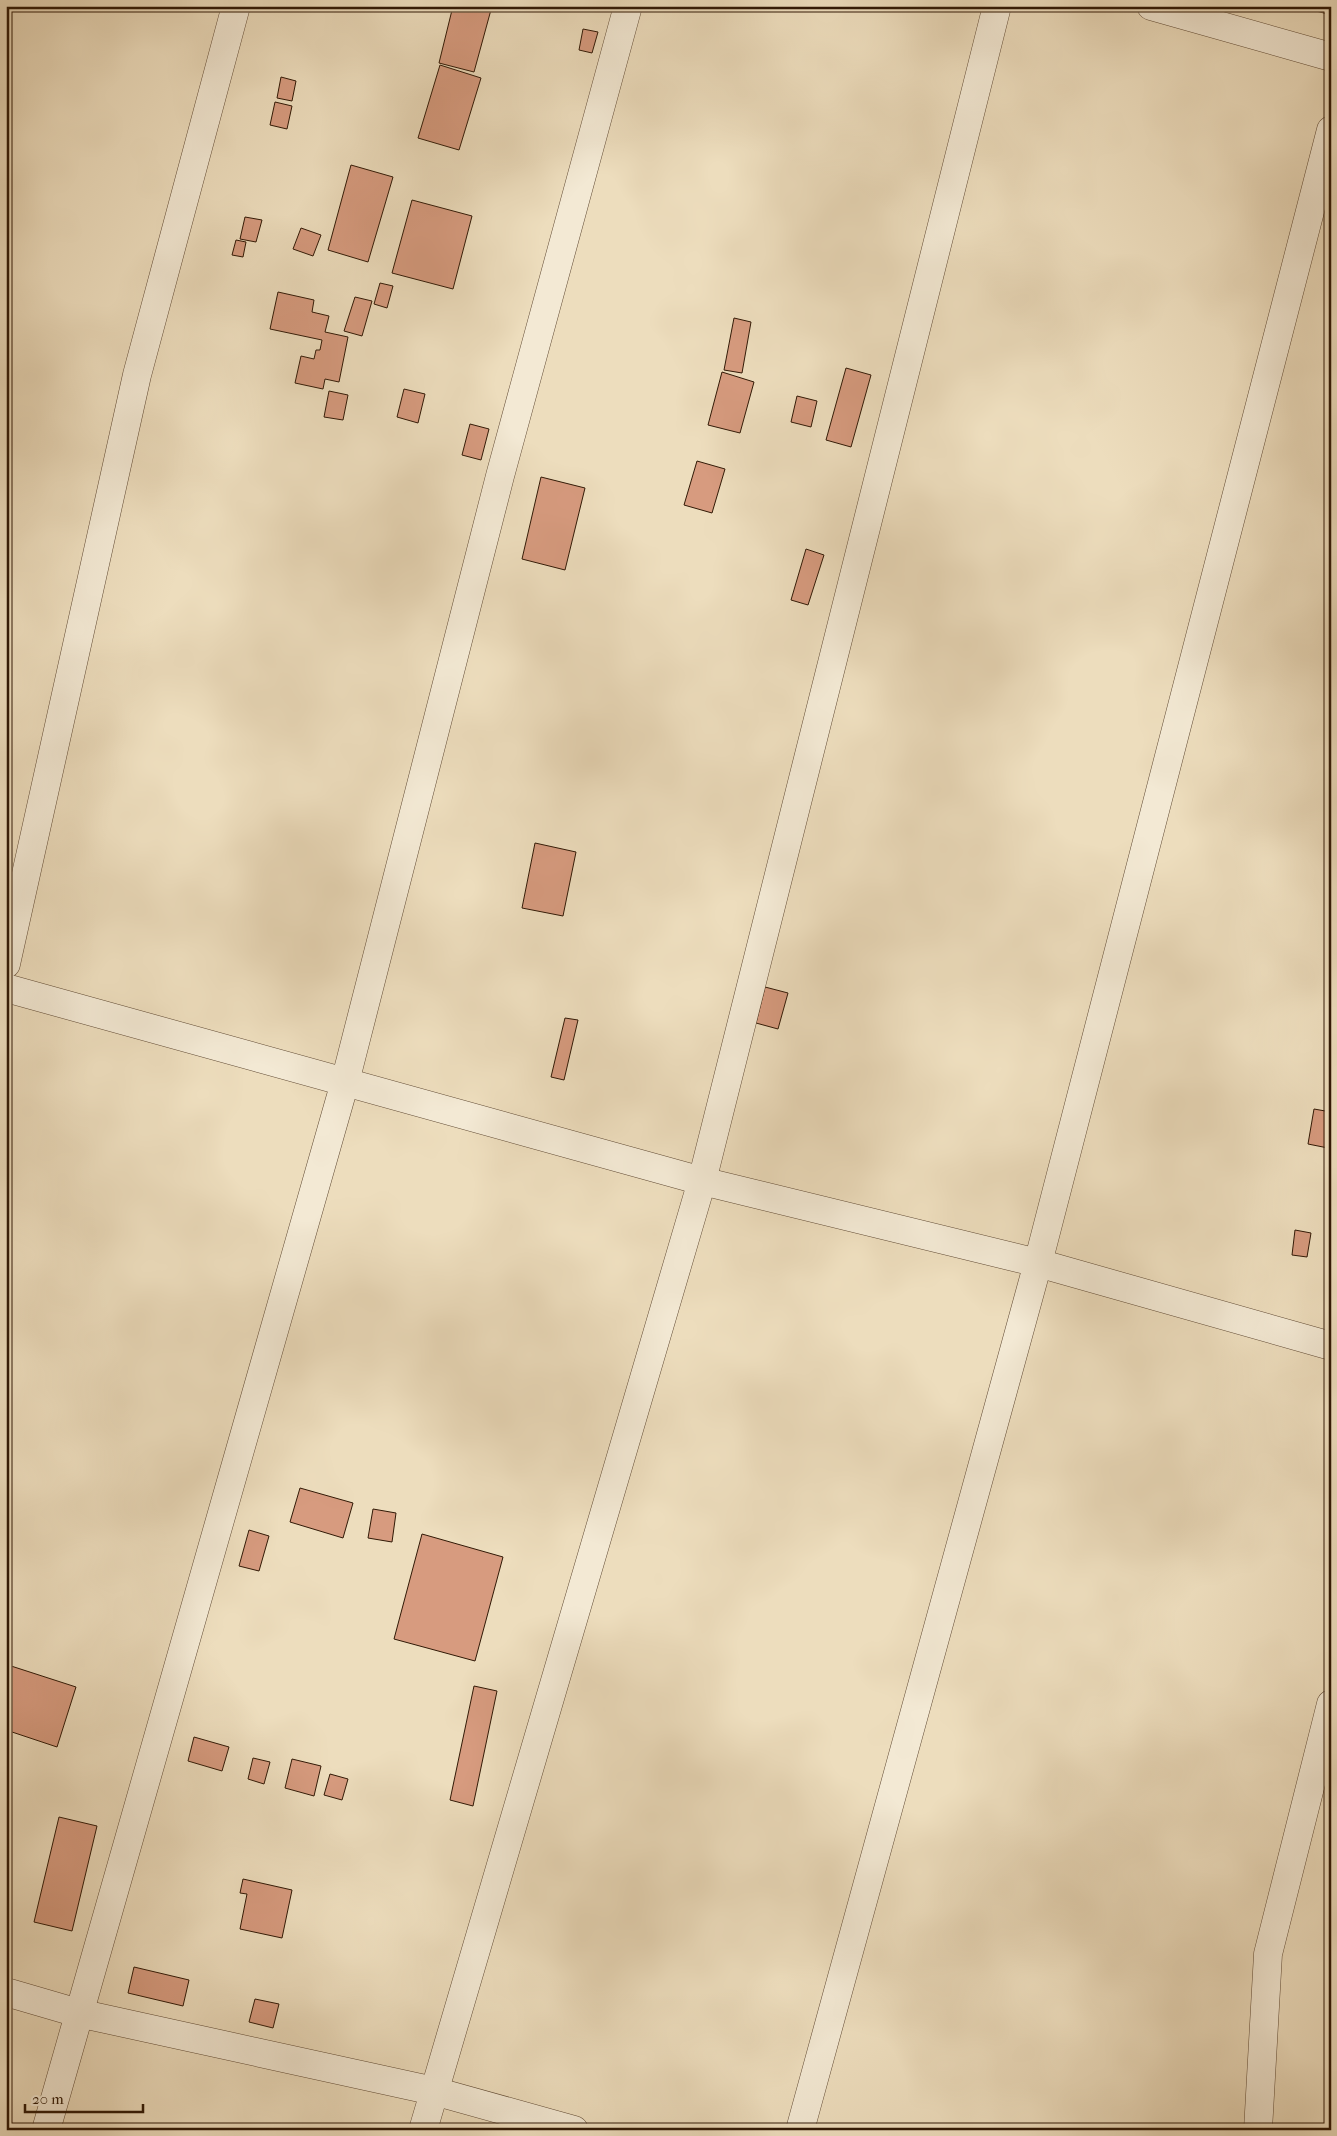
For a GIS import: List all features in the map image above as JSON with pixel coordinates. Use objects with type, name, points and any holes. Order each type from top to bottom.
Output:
[{"type":"street","points":[[6,964],[137,375],[236,6]]},
{"type":"street","points":[[46,2130],[345,1082],[500,476],[628,6]]},
{"type":"street","points":[[423,2130],[702,1181],[997,6]]},
{"type":"street","points":[[1151,6],[1331,58]]},
{"type":"street","points":[[800,2130],[1038,1263],[1331,130]]},
{"type":"street","points":[[6,988],[702,1181],[1038,1263],[1331,1346]]},
{"type":"street","points":[[1258,2130],[1268,1954],[1331,1704]]},
{"type":"street","points":[[6,1992],[78,2013],[434,2090],[574,2130]]},
{"type":"building","points":[[453,6],[492,6],[474,72],[439,63]]},
{"type":"building","points":[[1318,6],[1330,6],[1328,14],[1316,11]]},
{"type":"building","points":[[583,29],[598,32],[592,53],[579,50]]},
{"type":"building","points":[[440,65],[481,78],[459,150],[418,138]]},
{"type":"building","points":[[281,77],[296,81],[292,101],[277,98]]},
{"type":"building","points":[[275,102],[292,106],[287,129],[270,125]]},
{"type":"building","points":[[351,165],[393,177],[368,262],[328,250]]},
{"type":"building","points":[[412,200],[472,216],[453,289],[392,273]]},
{"type":"building","points":[[245,217],[262,220],[256,242],[240,239]]},
{"type":"building","points":[[301,228],[321,235],[313,256],[293,249]]},
{"type":"building","points":[[236,240],[246,242],[243,257],[232,255]]},
{"type":"building","points":[[380,283],[393,286],[387,308],[374,304]]},
{"type":"building","points":[[278,292],[314,300],[312,312],[329,316],[325,332],[348,337],[339,382],[325,379],[323,389],[295,383],[301,356],[314,359],[316,350],[320,350],[322,340],[270,329]]},
{"type":"building","points":[[355,297],[372,301],[362,336],[344,331]]},
{"type":"building","points":[[734,318],[751,322],[742,373],[724,370]]},
{"type":"building","points":[[846,368],[871,375],[851,447],[826,440]]},
{"type":"building","points":[[722,372],[754,382],[740,433],[708,425]]},
{"type":"building","points":[[404,389],[425,394],[418,423],[397,417]]},
{"type":"building","points":[[329,391],[348,395],[343,420],[324,417]]},
{"type":"building","points":[[797,396],[817,401],[811,427],[791,422]]},
{"type":"building","points":[[470,424],[489,429],[481,460],[462,455]]},
{"type":"building","points":[[697,461],[725,469],[712,513],[684,505]]},
{"type":"building","points":[[541,477],[585,488],[565,570],[522,559]]},
{"type":"building","points":[[806,549],[824,555],[808,605],[791,600]]},
{"type":"building","points":[[535,843],[576,852],[563,916],[522,908]]},
{"type":"building","points":[[765,987],[788,993],[778,1029],[756,1023]]},
{"type":"building","points":[[565,1018],[578,1020],[564,1080],[551,1077]]},
{"type":"building","points":[[1314,1109],[1331,1112],[1331,1132],[1328,1148],[1308,1144]]},
{"type":"building","points":[[1295,1230],[1311,1233],[1307,1257],[1292,1255]]},
{"type":"building","points":[[300,1488],[353,1503],[343,1538],[290,1522]]},
{"type":"building","points":[[373,1509],[396,1513],[392,1542],[368,1538]]},
{"type":"building","points":[[249,1530],[269,1536],[259,1571],[239,1566]]},
{"type":"building","points":[[422,1534],[503,1557],[475,1661],[394,1639]]},
{"type":"building","points":[[8,1665],[76,1687],[57,1747],[6,1730],[6,1671]]},
{"type":"building","points":[[474,1686],[497,1691],[473,1806],[450,1800]]},
{"type":"building","points":[[194,1737],[229,1747],[222,1771],[188,1761]]},
{"type":"building","points":[[253,1758],[270,1762],[264,1784],[248,1779]]},
{"type":"building","points":[[292,1759],[321,1766],[314,1796],[285,1788]]},
{"type":"building","points":[[330,1774],[348,1779],[342,1800],[324,1795]]},
{"type":"building","points":[[59,1817],[97,1826],[72,1931],[34,1922]]},
{"type":"building","points":[[243,1879],[292,1890],[282,1938],[240,1929],[247,1894],[240,1893]]},
{"type":"building","points":[[134,1967],[189,1980],[183,2006],[128,1993]]},
{"type":"building","points":[[255,1999],[279,2004],[273,2028],[249,2022]]}]
